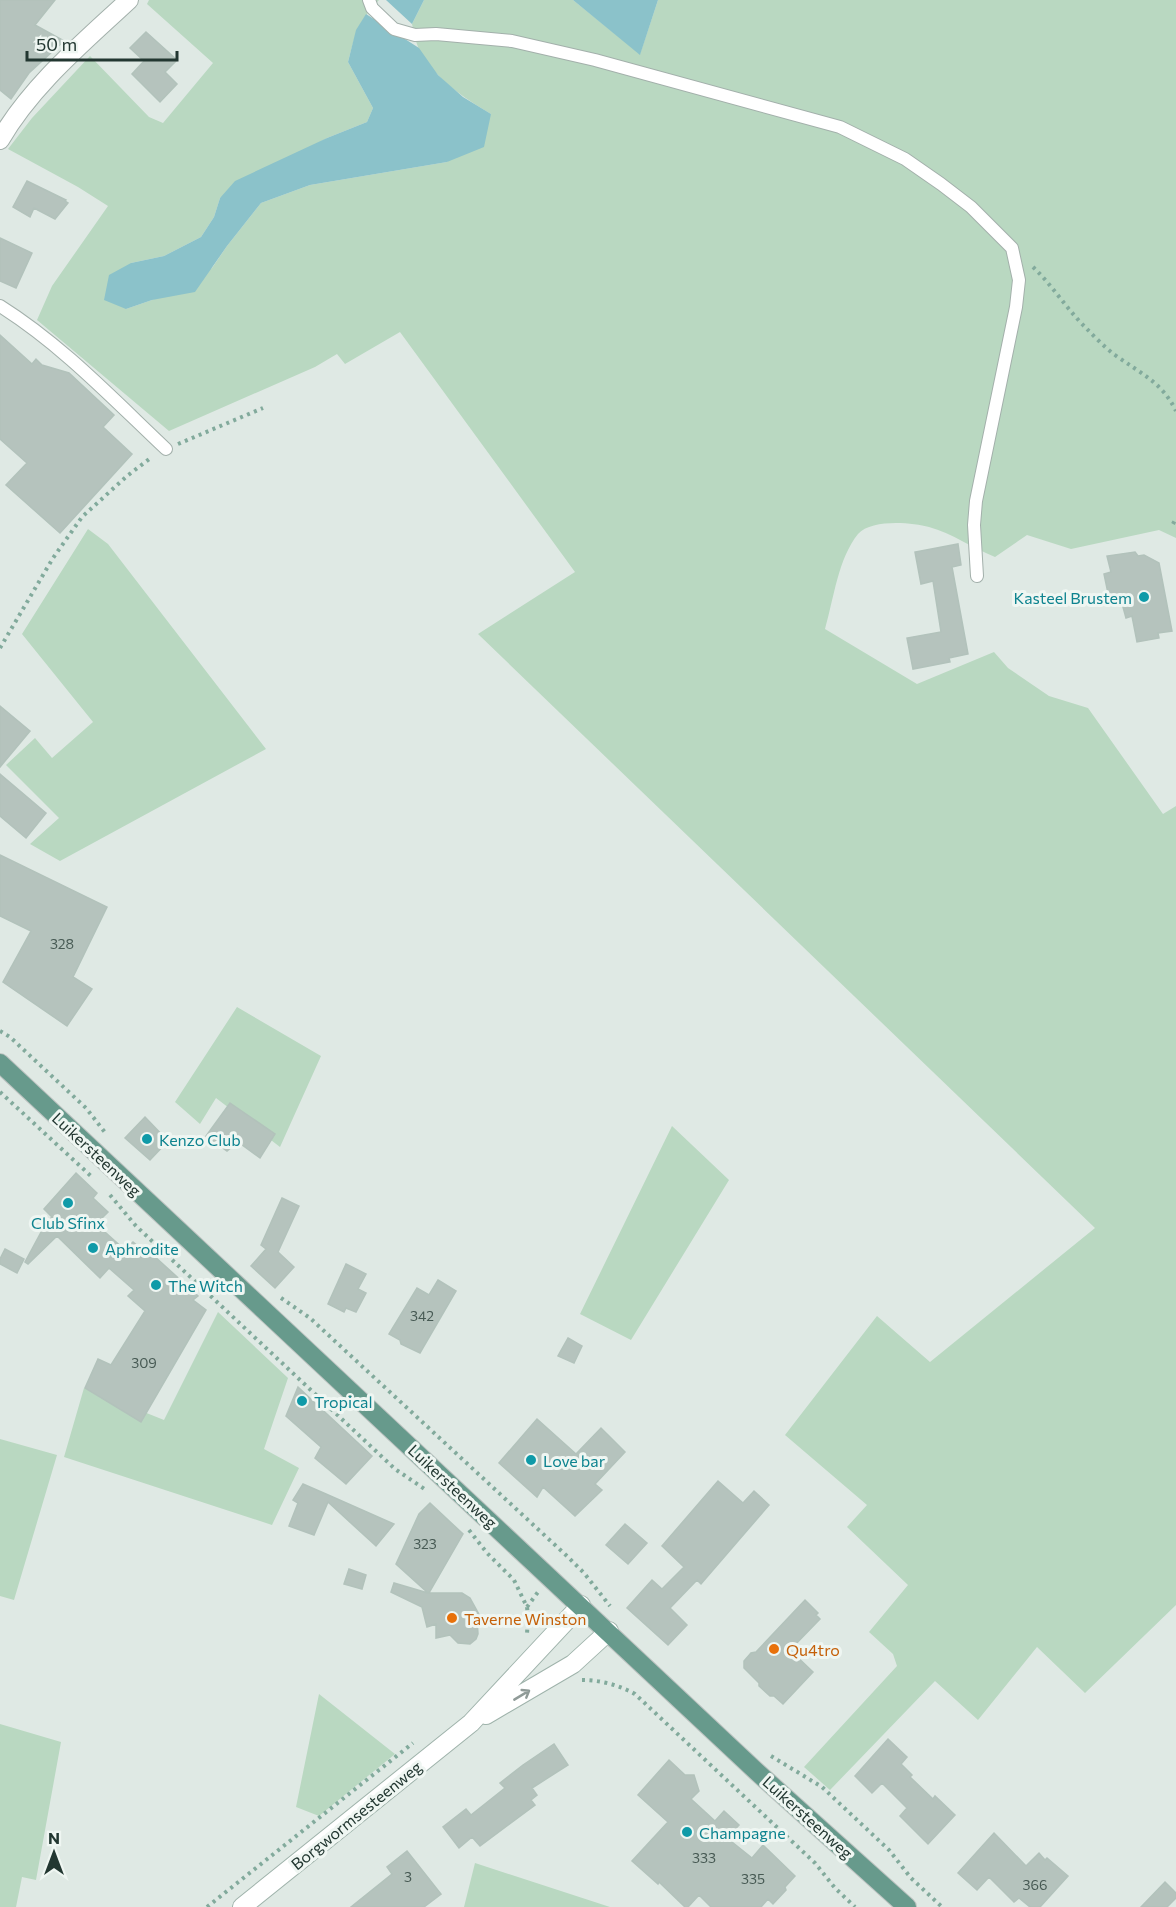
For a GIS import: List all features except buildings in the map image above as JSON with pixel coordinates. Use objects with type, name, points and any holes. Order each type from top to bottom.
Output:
[{"type":"main road","points":[[0,140],[11,122],[60,65],[129,0]]},
{"type":"main road","name":"Luikersteenweg","points":[[0,1063],[757,1772],[907,1907]]},
{"type":"main road","name":"Borgwormsesteenweg","points":[[242,1907],[471,1723],[581,1605]]},
{"type":"main road","name":"Borgwormsesteenweg","points":[[471,1723],[573,1664],[609,1631]]},
{"type":"lane","points":[[369,0],[372,8],[394,29],[415,35],[436,34],[512,41],[595,60],[840,127],[905,159],[971,207],[1012,248],[1019,280],[1016,307],[976,501],[974,525],[977,576]]},
{"type":"lane","points":[[0,306],[51,342],[166,449]]},
{"type":"path","points":[[1012,248],[1048,281],[1091,333],[1114,354],[1150,378],[1173,404],[1176,411]]},
{"type":"path","points":[[0,648],[53,558],[82,517],[126,476],[166,449],[263,408]]},
{"type":"path","points":[[1173,524],[1176,518]]},
{"type":"path","points":[[0,1030],[86,1108],[107,1136]]},
{"type":"path","name":"Luikersteenweg","points":[[0,1092],[95,1180]]},
{"type":"path","name":"Luikersteenweg","points":[[103,1188],[136,1226],[317,1397],[395,1469],[430,1493]]},
{"type":"path","points":[[277,1296],[310,1318],[568,1557],[584,1573],[613,1610]]},
{"type":"path","name":"Luikersteenweg","points":[[468,1529],[487,1553],[514,1580],[527,1607],[525,1642]]},
{"type":"path","name":"Luikersteenweg","points":[[577,1680],[624,1688],[635,1694],[815,1863],[835,1888],[855,1907]]},
{"type":"path","points":[[207,1907],[421,1737]]},
{"type":"path","points":[[766,1754],[822,1787],[889,1850],[911,1878],[942,1907]]},
{"type":"green space","points":[[149,0],[379,0],[358,29],[348,62],[373,108],[367,122],[327,138],[220,198],[214,217],[201,237],[164,256],[131,263],[126,309],[152,300],[212,268],[261,203],[310,185],[447,162],[491,114],[450,86],[424,58],[417,44],[412,24],[424,0],[573,0],[640,54],[658,0],[1176,0],[1176,538],[1159,530],[1071,549],[1027,535],[995,557],[929,527],[902,523],[872,526],[858,534],[851,544],[837,579],[825,629],[917,684],[994,652],[1008,668],[1049,696],[1088,708],[1163,814],[1176,806],[1176,1605],[1085,1693],[1037,1647],[978,1720],[935,1681],[830,1790],[804,1767],[897,1666],[893,1654],[869,1632],[908,1585],[847,1527],[867,1505],[785,1435],[877,1316],[930,1362],[1095,1228],[478,634],[575,572],[400,332],[345,364],[337,354],[315,367],[169,431],[37,320],[52,286],[108,206],[8,149],[32,118],[90,56],[149,117],[163,123],[213,63],[147,4]]},
{"type":"green space","points":[[88,529],[108,544],[266,749],[60,861],[30,844],[59,818],[6,765],[35,738],[52,758],[93,722],[22,634]]},
{"type":"green space","points":[[237,1007],[321,1056],[280,1147],[216,1098],[200,1124],[175,1102]]},
{"type":"green space","points":[[672,1126],[729,1180],[631,1340],[580,1314]]},
{"type":"green space","points":[[218,1312],[288,1378],[264,1449],[299,1468],[272,1525],[64,1457],[84,1388],[164,1420]]},
{"type":"green space","points":[[0,1439],[57,1455],[14,1600],[0,1596]]},
{"type":"green space","points":[[319,1694],[395,1754],[319,1816],[296,1807]]},
{"type":"green space","points":[[0,1724],[61,1742],[36,1880],[22,1877],[16,1907],[0,1907]]},
{"type":"green space","points":[[475,1863],[610,1907],[464,1907]]},
{"type":"water","points":[[386,0],[424,0],[412,24]]},
{"type":"water","points":[[573,0],[658,0],[640,55]]},
{"type":"water","points":[[366,14],[419,48],[438,75],[463,97],[491,114],[484,147],[447,162],[310,185],[261,203],[195,292],[152,300],[126,309],[104,300],[109,275],[131,263],[164,256],[201,237],[214,217],[220,198],[235,181],[367,122],[373,108],[348,62],[356,30]]},
{"type":"place","name":"Kasteel Brustem","points":[[1144,597]]},
{"type":"place","name":"Kenzo Club","points":[[147,1139]]},
{"type":"place","name":"Club Sfinx","points":[[68,1203]]},
{"type":"place","name":"Aphrodite","points":[[93,1248]]},
{"type":"place","name":"The Witch","points":[[156,1285]]},
{"type":"place","name":"Tropical","points":[[302,1401]]},
{"type":"place","name":"Love bar","points":[[531,1460]]},
{"type":"place","name":"Taverne Winston","points":[[452,1618]]},
{"type":"place","name":"Qu4tro","points":[[774,1649]]},
{"type":"place","name":"Champagne","points":[[687,1832]]}]
